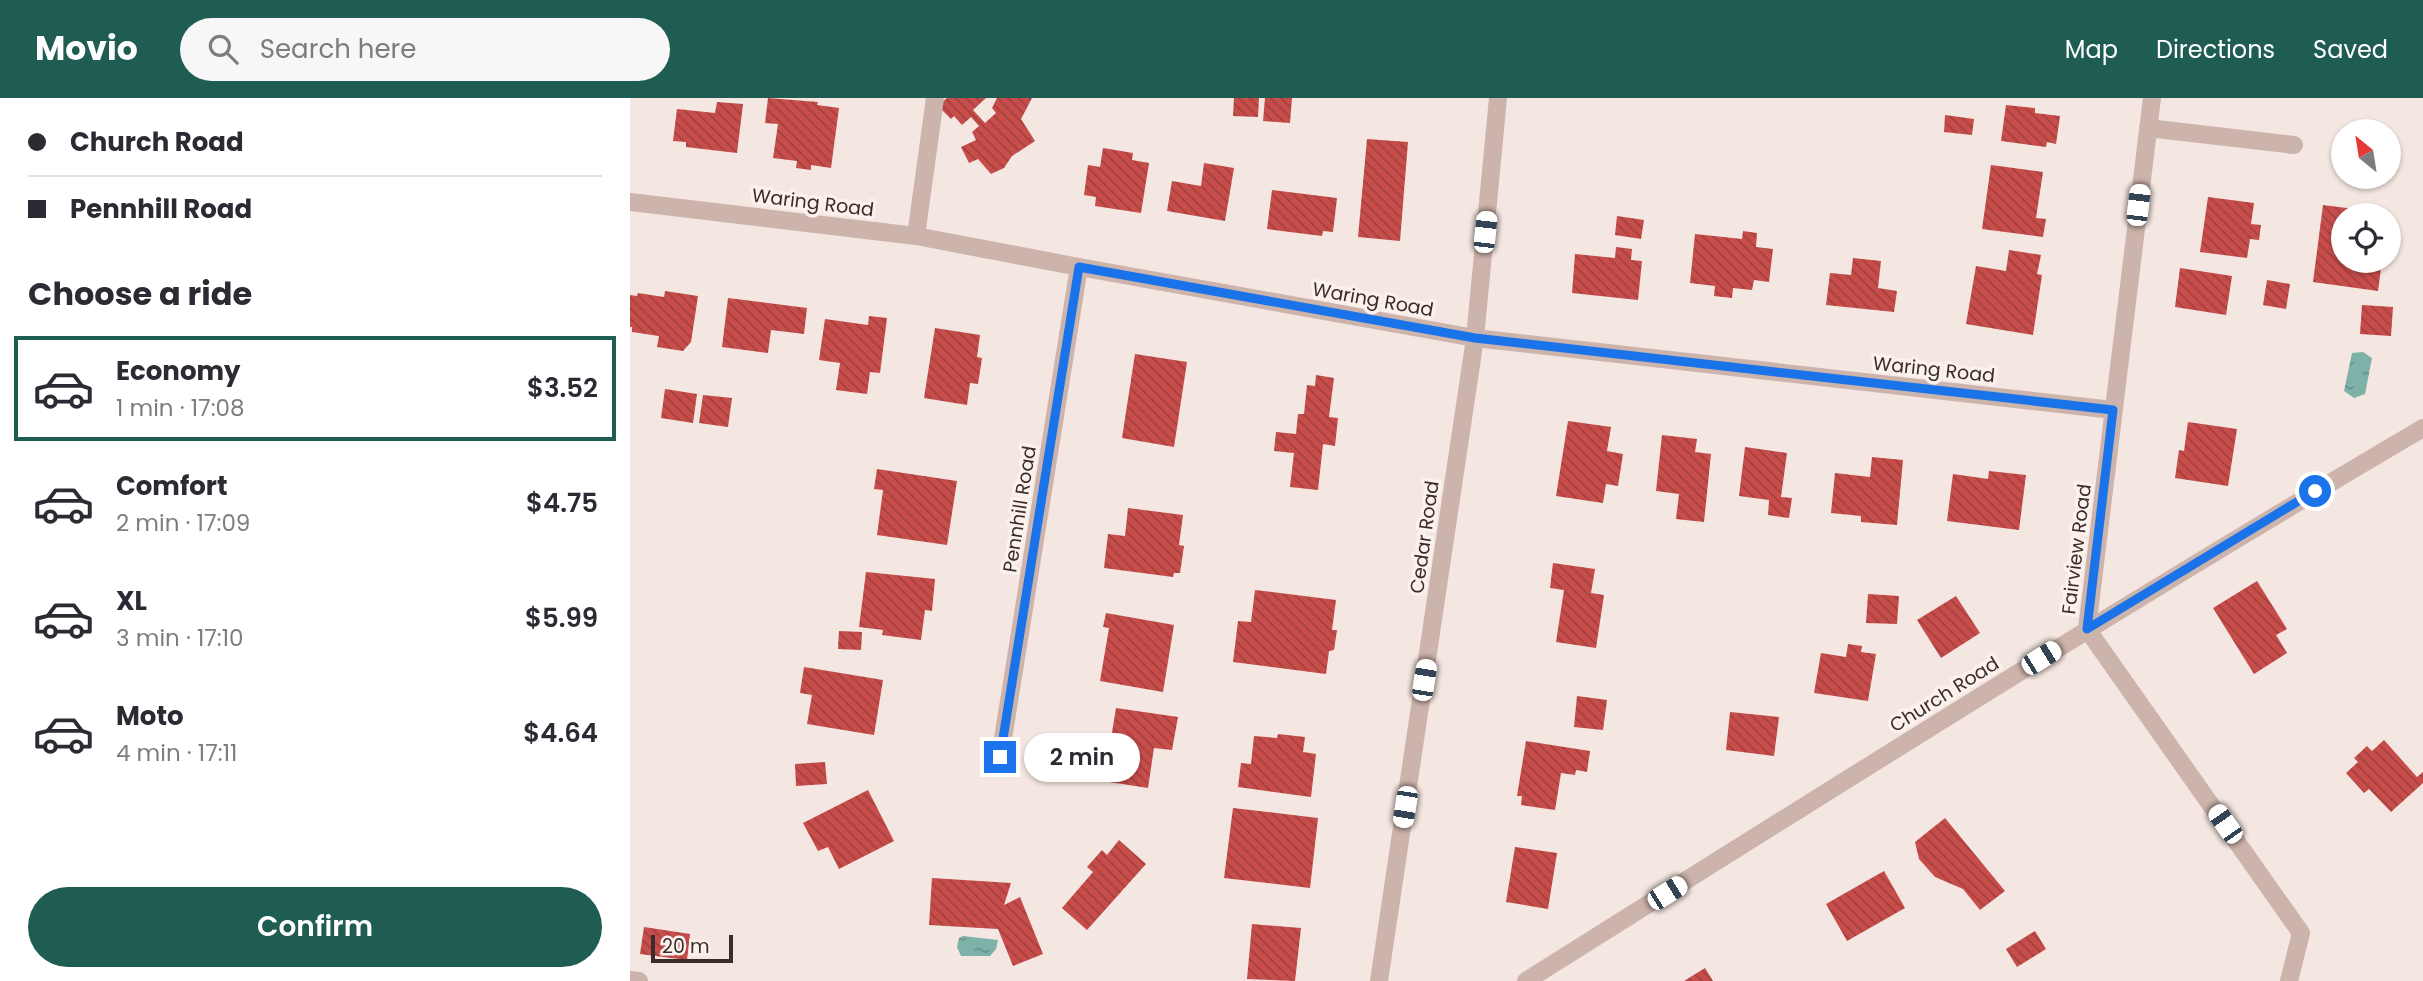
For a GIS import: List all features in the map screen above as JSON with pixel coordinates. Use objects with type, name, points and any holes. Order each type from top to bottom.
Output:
[{"type":"street","points":[[916,236],[935,98]]},
{"type":"street","name":"Cedar Road","points":[[1379,981],[1475,338],[1498,98]]},
{"type":"street","name":"Fairview Road","points":[[2152,98],[2087,629],[2301,933],[2289,981]]},
{"type":"street","points":[[2148,128],[2294,145]]},
{"type":"street","name":"Waring Road","points":[[630,202],[916,236],[1475,338],[2113,410]]},
{"type":"street","name":"Pennhill Road","points":[[1000,757],[1079,267]]},
{"type":"street","name":"Church Road","points":[[1526,981],[2087,629],[2423,428]]},
{"type":"street","points":[[630,980],[639,981]]},
{"type":"water","points":[[2363,352],[2372,358],[2365,394],[2354,398],[2344,391],[2352,353]]},
{"type":"water","points":[[963,936],[998,940],[996,949],[990,956],[961,956],[957,947],[959,938]]},
{"type":"building","points":[[768,98],[818,102],[817,105],[839,108],[831,168],[811,165],[811,170],[796,168],[797,161],[773,158],[778,124],[765,123]]},
{"type":"building","points":[[947,98],[986,98],[973,110],[985,123],[996,113],[992,108],[997,98],[1032,98],[1021,119],[1035,141],[1012,156],[1004,168],[991,174],[978,159],[969,163],[961,147],[976,140],[972,132],[979,126],[971,117],[962,125],[954,116],[951,119],[938,106]]},
{"type":"building","points":[[1234,98],[1259,98],[1258,117],[1233,116]]},
{"type":"building","points":[[1265,98],[1292,98],[1290,123],[1263,121]]},
{"type":"building","points":[[717,102],[743,104],[737,153],[686,147],[686,142],[673,141],[677,109],[715,113]]},
{"type":"building","points":[[2006,105],[2035,108],[2035,113],[2060,116],[2056,144],[2047,142],[2046,147],[2001,141]]},
{"type":"building","points":[[1945,115],[1974,119],[1972,135],[1944,132]]},
{"type":"building","points":[[1367,139],[1408,142],[1400,241],[1358,237]]},
{"type":"building","points":[[1103,148],[1133,153],[1132,160],[1149,163],[1141,213],[1095,206],[1096,197],[1084,195],[1088,165],[1100,167]]},
{"type":"building","points":[[1204,163],[1234,168],[1225,221],[1167,211],[1172,181],[1201,186]]},
{"type":"building","points":[[1991,165],[2043,172],[2036,218],[2046,219],[2043,237],[1982,229]]},
{"type":"building","points":[[1272,190],[1337,198],[1333,232],[1323,231],[1322,236],[1267,229]]},
{"type":"building","points":[[2208,197],[2254,203],[2251,224],[2261,225],[2259,240],[2250,239],[2247,258],[2200,252]]},
{"type":"building","points":[[2323,205],[2331,206],[2331,273],[2380,273],[2378,291],[2313,282]]},
{"type":"building","points":[[1617,216],[1644,220],[1641,239],[1615,235]]},
{"type":"building","points":[[1743,231],[1757,233],[1756,247],[1773,249],[1769,282],[1754,280],[1752,290],[1733,288],[1732,298],[1714,296],[1715,286],[1690,283],[1695,234],[1742,239]]},
{"type":"building","points":[[1616,247],[1632,249],[1631,260],[1642,261],[1638,300],[1572,293],[1575,254],[1615,258]]},
{"type":"building","points":[[2009,250],[2041,255],[2037,274],[2042,275],[2033,335],[1966,324],[1976,266],[2006,271]]},
{"type":"building","points":[[1853,258],[1881,261],[1878,288],[1897,291],[1894,312],[1826,305],[1830,273],[1851,275]]},
{"type":"building","points":[[2180,268],[2232,276],[2226,315],[2175,307]]},
{"type":"building","points":[[2267,280],[2290,284],[2286,309],[2263,305]]},
{"type":"building","points":[[665,291],[698,296],[691,342],[683,351],[657,347],[659,336],[632,332],[630,327],[630,295],[637,296],[638,293],[664,297]]},
{"type":"building","points":[[728,298],[807,308],[804,334],[771,330],[768,353],[722,347]]},
{"type":"building","points":[[2362,305],[2393,307],[2391,336],[2360,334]]},
{"type":"building","points":[[869,316],[887,318],[880,373],[870,372],[867,394],[836,390],[840,363],[819,360],[825,319],[868,325]]},
{"type":"building","points":[[935,328],[980,335],[977,357],[982,358],[978,384],[970,383],[967,405],[924,398]]},
{"type":"building","points":[[1135,354],[1187,362],[1174,447],[1122,438]]},
{"type":"building","points":[[1316,375],[1334,378],[1329,417],[1338,418],[1335,446],[1323,444],[1318,490],[1290,487],[1294,453],[1274,451],[1276,432],[1296,434],[1298,414],[1304,414],[1307,385],[1315,386]]},
{"type":"building","points":[[665,389],[697,394],[693,423],[661,418]]},
{"type":"building","points":[[703,395],[732,398],[728,427],[699,423]]},
{"type":"building","points":[[1568,421],[1611,427],[1607,451],[1623,454],[1618,486],[1606,484],[1603,503],[1556,496]]},
{"type":"building","points":[[2188,422],[2237,429],[2228,486],[2175,478],[2179,450],[2184,451]]},
{"type":"building","points":[[1662,435],[1697,439],[1695,452],[1711,454],[1704,522],[1676,519],[1679,494],[1656,491]]},
{"type":"building","points":[[1745,447],[1787,453],[1781,497],[1792,498],[1789,518],[1768,515],[1769,500],[1739,496]]},
{"type":"building","points":[[1872,457],[1903,460],[1897,525],[1861,522],[1861,516],[1831,513],[1835,473],[1870,477]]},
{"type":"building","points":[[877,469],[957,481],[947,545],[877,535],[883,490],[874,489]]},
{"type":"building","points":[[1989,471],[2026,475],[2019,530],[1947,521],[1953,474],[1988,479]]},
{"type":"building","points":[[1128,508],[1183,515],[1179,545],[1184,546],[1180,573],[1174,573],[1173,577],[1104,568],[1108,534],[1125,536]]},
{"type":"building","points":[[1553,563],[1595,569],[1591,593],[1604,595],[1596,648],[1556,642],[1564,590],[1550,588]]},
{"type":"building","points":[[866,572],[935,579],[932,611],[925,610],[921,640],[882,635],[883,630],[859,627]]},
{"type":"building","points":[[2257,581],[2287,629],[2276,635],[2287,653],[2254,674],[2213,608]]},
{"type":"building","points":[[1255,590],[1336,600],[1332,630],[1337,630],[1334,650],[1329,651],[1326,674],[1233,662],[1238,621],[1251,622]]},
{"type":"building","points":[[1868,594],[1899,596],[1897,624],[1866,623]]},
{"type":"building","points":[[1956,596],[1980,633],[1941,658],[1917,620]]},
{"type":"building","points":[[1106,613],[1174,625],[1163,692],[1100,681],[1109,628],[1103,627]]},
{"type":"building","points":[[839,631],[862,632],[861,650],[838,649]]},
{"type":"building","points":[[1848,644],[1862,646],[1861,652],[1876,654],[1868,701],[1814,693],[1821,653],[1846,657]]},
{"type":"building","points":[[804,667],[883,680],[874,735],[807,724],[812,695],[800,693]]},
{"type":"building","points":[[1577,696],[1607,700],[1603,730],[1574,727]]},
{"type":"building","points":[[1116,708],[1178,717],[1172,750],[1154,748],[1148,788],[1096,780],[1101,750],[1109,751]]},
{"type":"building","points":[[1730,712],[1779,717],[1774,756],[1726,750]]},
{"type":"building","points":[[1278,734],[1305,737],[1303,752],[1316,754],[1311,797],[1238,787],[1241,763],[1251,764],[1254,736],[1277,738]]},
{"type":"building","points":[[2384,740],[2417,777],[2423,772],[2423,783],[2391,812],[2369,789],[2364,793],[2346,773],[2358,762],[2354,758],[2367,746],[2372,751]]},
{"type":"building","points":[[1526,741],[1590,751],[1587,772],[1576,770],[1575,775],[1561,773],[1555,810],[1521,805],[1522,796],[1517,796]]},
{"type":"building","points":[[825,762],[827,784],[796,786],[795,764]]},
{"type":"building","points":[[868,790],[894,841],[839,869],[828,847],[818,851],[803,823]]},
{"type":"building","points":[[1233,808],[1318,818],[1310,888],[1224,878]]},
{"type":"building","points":[[1945,818],[2005,891],[1980,910],[1963,889],[1935,877],[1919,859],[1915,842]]},
{"type":"building","points":[[1119,840],[1146,864],[1087,930],[1062,908],[1093,872],[1087,867],[1102,850],[1107,855]]},
{"type":"building","points":[[1515,847],[1557,853],[1548,909],[1506,902]]},
{"type":"building","points":[[1884,871],[1905,908],[1847,941],[1826,904]]},
{"type":"building","points":[[932,878],[1011,883],[1004,905],[1020,897],[1043,954],[1013,966],[998,929],[929,925]]},
{"type":"building","points":[[1252,924],[1301,928],[1295,981],[1247,979]]},
{"type":"building","points":[[644,927],[690,934],[687,960],[640,954]]},
{"type":"building","points":[[2035,931],[2046,949],[2017,967],[2006,949]]},
{"type":"building","points":[[1705,968],[1713,981],[1684,981]]},
{"type":"route","points":[[1000,757],[1079,267],[1475,338],[2113,410],[2087,629],[2315,491]]}]
